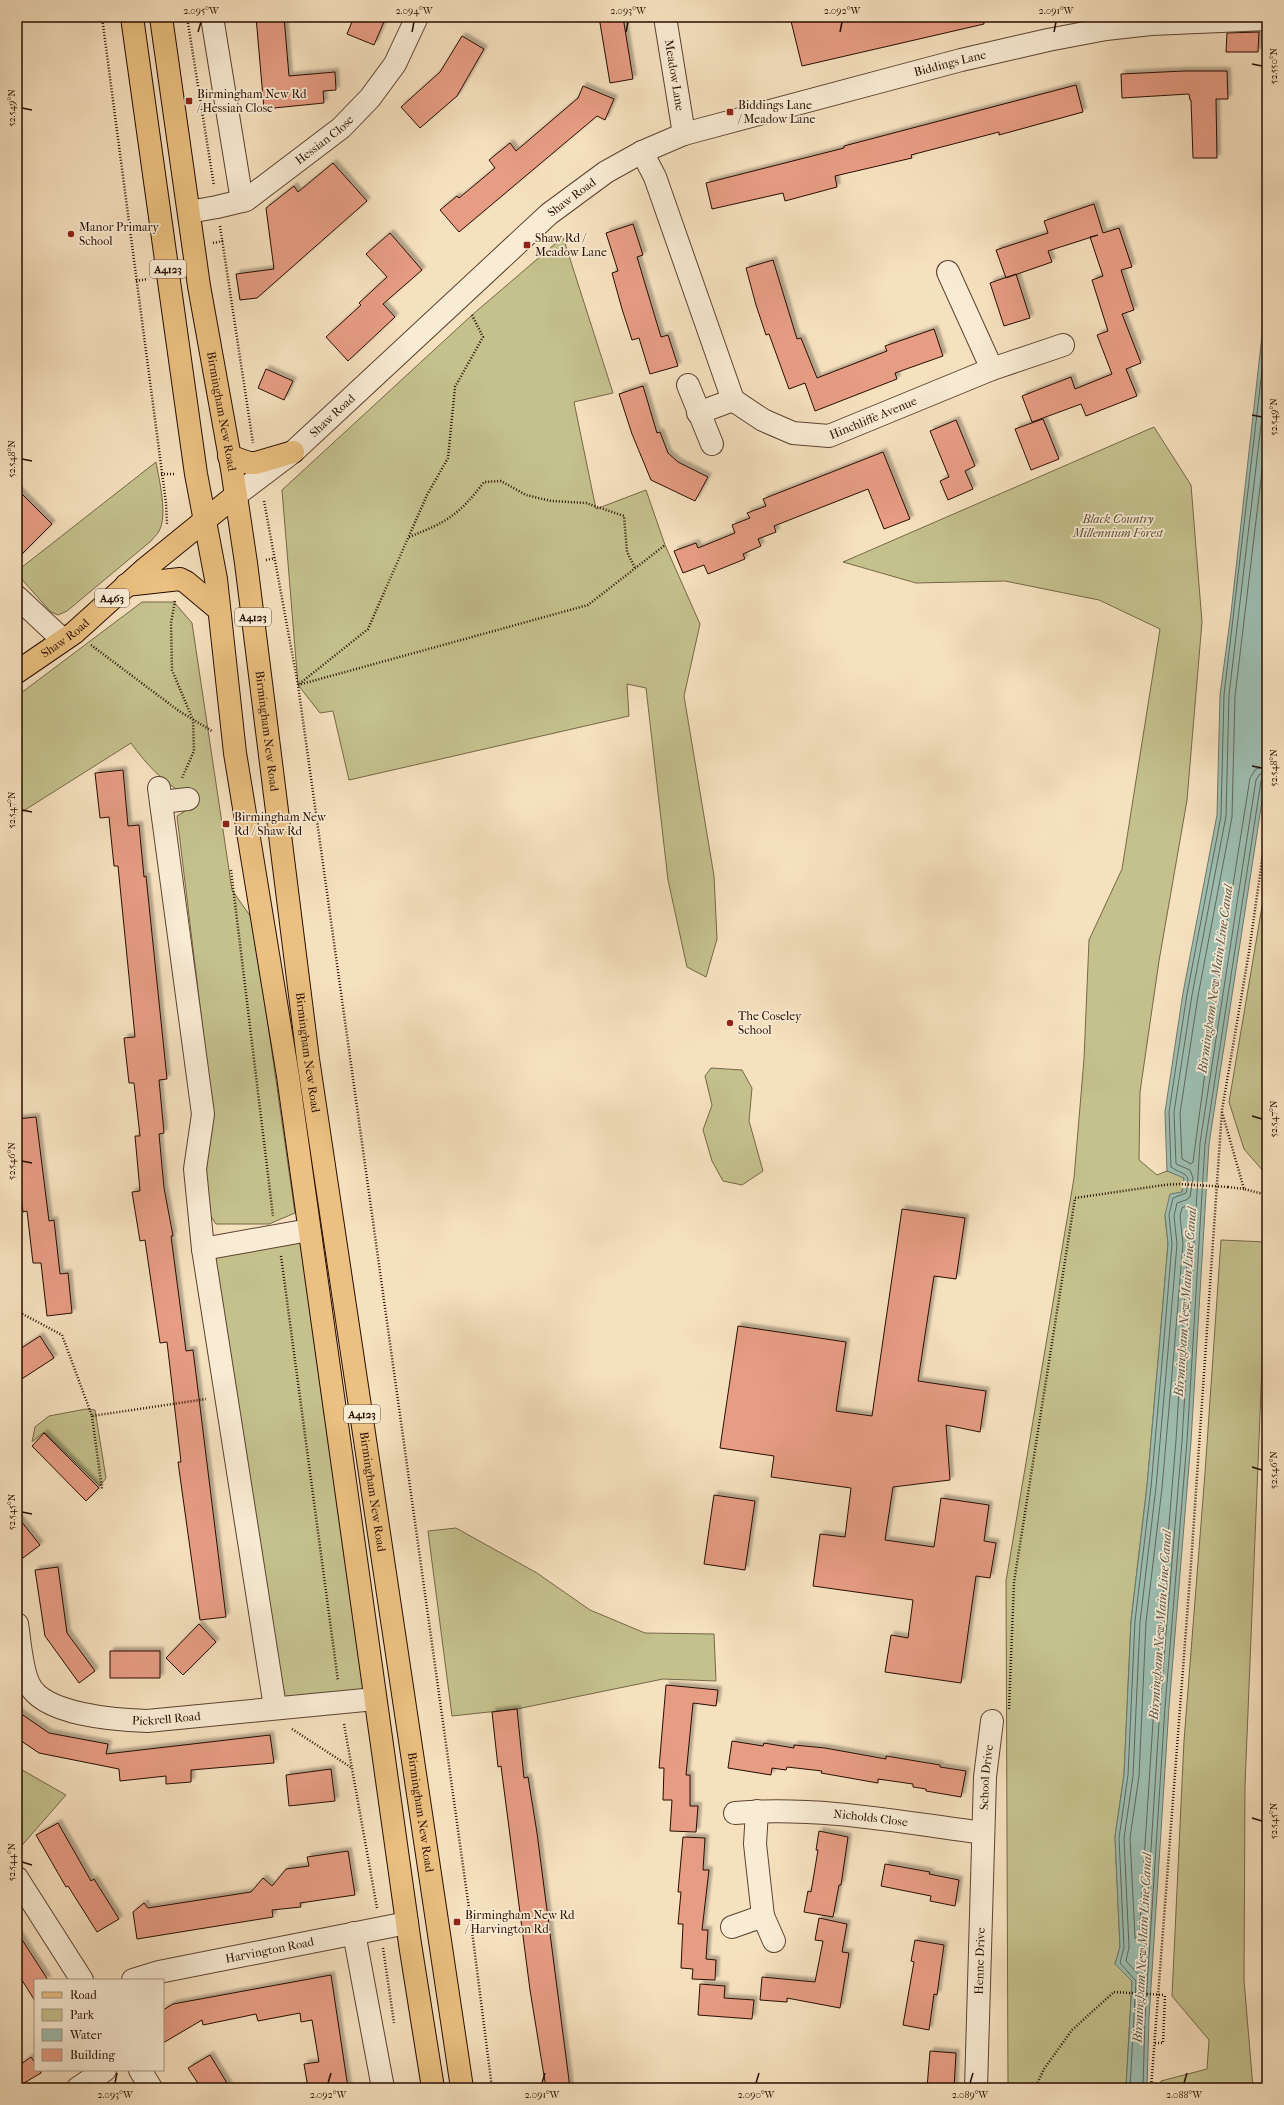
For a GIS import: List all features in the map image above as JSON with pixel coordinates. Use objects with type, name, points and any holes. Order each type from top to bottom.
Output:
[{"type":"main road","name":"Birmingham New Road","points":[[132,17],[196,474],[216,579],[217,608],[234,753],[288,1076],[407,1923],[434,2088]]},
{"type":"main road","name":"Birmingham New Road","points":[[160,17],[199,286],[236,495],[246,563],[308,1059],[438,1918],[462,2088]]},
{"type":"main road","points":[[229,456],[249,463],[258,471],[293,452]]},
{"type":"main road","name":"Shaw Road","points":[[17,672],[68,636],[126,585],[236,495]]},
{"type":"main road","points":[[126,585],[180,579],[186,582],[217,608]]},
{"type":"main road","points":[[375,1699],[404,1695]]},
{"type":"main road","points":[[407,1923],[438,1918]]},
{"type":"street","points":[[212,17],[242,201]]},
{"type":"street","name":"Hessian Close","points":[[189,212],[217,208],[246,200],[341,128],[370,98],[395,64],[417,17]]},
{"type":"street","name":"Meadow Lane","points":[[665,17],[684,134]]},
{"type":"street","name":"Biddings Lane","points":[[642,152],[684,134],[961,60],[1106,29],[1151,20],[1267,19]]},
{"type":"street","points":[[642,152],[655,177],[733,400],[698,413]]},
{"type":"street","name":"Shaw Road","points":[[293,452],[549,214],[606,172],[642,152]]},
{"type":"street","points":[[948,272],[992,369]]},
{"type":"street","name":"Hinchliffe Avenue","points":[[733,400],[763,420],[793,433],[829,436],[992,369],[1063,345]]},
{"type":"street","points":[[688,385],[698,413],[712,444]]},
{"type":"street","name":"Shaw Road","points":[[236,495],[258,471]]},
{"type":"street","points":[[17,598],[68,636]]},
{"type":"street","points":[[170,797],[203,1114],[195,1169],[203,1249],[275,1707]]},
{"type":"street","points":[[203,1249],[309,1230]]},
{"type":"street","name":"Pickrell Road","points":[[17,1624],[29,1684],[42,1698],[80,1714],[112,1720],[147,1721],[275,1707],[375,1699]]},
{"type":"street","name":"School Drive","points":[[983,1833],[985,1777],[1000,1717]]},
{"type":"street","points":[[757,1811],[755,1844],[763,1916],[774,1941]]},
{"type":"street","name":"Nicholds Close","points":[[735,1813],[757,1811],[813,1812],[983,1833]]},
{"type":"street","name":"Henne Drive","points":[[976,2088],[983,1833]]},
{"type":"street","points":[[17,1878],[81,1979]]},
{"type":"street","points":[[732,1926],[763,1916]]},
{"type":"street","name":"Harvington Road","points":[[136,1979],[159,1972],[407,1923]]},
{"type":"street","points":[[354,1933],[383,2088]]},
{"type":"street","points":[[78,2088],[104,2071]]},
{"type":"street","points":[[141,2071],[151,2088]]},
{"type":"path","points":[[102,17],[161,474],[180,474]]},
{"type":"path","points":[[187,17],[258,471],[298,685],[471,1923],[492,2088]]},
{"type":"path","points":[[298,685],[368,629],[427,495],[448,458],[455,387],[483,336],[472,315]]},
{"type":"path","points":[[409,537],[449,519],[467,504],[484,482],[501,481],[526,495],[551,501],[586,503],[624,516],[626,552],[635,568]]},
{"type":"path","points":[[298,685],[588,605],[665,545]]},
{"type":"path","points":[[170,797],[194,751],[193,720],[172,670],[170,623],[175,600]]},
{"type":"path","points":[[68,636],[214,733],[213,725]]},
{"type":"path","points":[[1151,2088],[1192,1549],[1222,1110],[1249,952],[1267,825]]},
{"type":"path","points":[[230,866],[273,1218],[278,1235],[341,1702],[380,1928],[395,2027]]},
{"type":"path","points":[[1222,1110],[1244,1189]]},
{"type":"path","points":[[1000,1717],[1014,1582],[1075,1198],[1179,1184],[1228,1187],[1244,1189],[1267,1195]]},
{"type":"path","points":[[17,1311],[62,1336],[92,1416],[102,1489]]},
{"type":"path","points":[[92,1416],[226,1396]]},
{"type":"path","points":[[275,1707],[288,1726],[352,1768]]},
{"type":"path","points":[[1035,2088],[1044,2069],[1072,2030],[1114,1992],[1165,1994],[1163,2043],[1155,2043]]},
{"type":"green space","points":[[563,237],[613,393],[574,402],[596,509],[646,490],[665,545],[700,624],[684,696],[714,876],[717,939],[706,977],[687,967],[668,880],[646,688],[627,684],[629,716],[349,780],[333,711],[320,713],[298,685],[282,490],[472,315]]},
{"type":"green space","name":"Black Country Millennium Forest","points":[[1154,427],[1191,485],[1202,622],[1187,800],[1159,961],[1140,1092],[1139,1160],[1157,1175],[1167,1171],[1184,1177],[1182,1192],[1165,1215],[1168,1244],[1147,1486],[1131,1621],[1124,1775],[1115,1837],[1120,1947],[1115,1964],[1132,1981],[1126,2088],[1008,2088],[1006,1581],[1074,1178],[1084,1059],[1089,940],[1122,869],[1160,629],[1099,600],[1005,581],[916,583],[843,562]]},
{"type":"green space","points":[[156,462],[163,507],[162,524],[158,532],[151,541],[67,611],[58,615],[51,612],[17,574],[17,571]]},
{"type":"green space","points":[[142,602],[174,602],[192,623],[232,890],[253,920],[295,1213],[269,1224],[216,1224],[206,1209],[199,1168],[211,1097],[177,816],[187,810],[184,794],[155,772],[131,743],[17,815],[17,696]]},
{"type":"green space","points":[[1267,877],[1267,1159],[1264,1172],[1244,1149],[1229,1102]]},
{"type":"green space","points":[[711,1068],[742,1070],[752,1088],[749,1121],[763,1171],[742,1185],[723,1181],[712,1161],[703,1130],[712,1105],[705,1076]]},
{"type":"green space","points":[[302,1231],[375,1699],[275,1707],[203,1249]]},
{"type":"green space","points":[[1221,1240],[1267,1242],[1245,1786],[1244,1980],[1253,2088],[1160,2088],[1161,2081],[1207,2069],[1209,2040],[1172,1996],[1184,1741],[1205,1473]]},
{"type":"green space","points":[[86,1409],[95,1410],[106,1478],[100,1486],[44,1432],[32,1442],[35,1427],[49,1416]]},
{"type":"green space","points":[[456,1528],[537,1573],[590,1610],[645,1633],[714,1634],[716,1681],[663,1679],[517,1709],[452,1716],[428,1531]]},
{"type":"green space","points":[[17,1767],[66,1795],[17,1851]]},
{"type":"water","name":"Birmingham New Main Line Canal","points":[[1267,291],[1267,769],[1209,1144],[1191,1441],[1169,1707],[1149,2018],[1147,2088],[1126,2088],[1132,1981],[1115,1964],[1120,1947],[1115,1837],[1124,1775],[1131,1621],[1147,1486],[1168,1244],[1165,1215],[1170,1194],[1182,1192],[1184,1178],[1167,1171],[1165,1112],[1183,993],[1217,815],[1220,695],[1231,613]]},
{"type":"pier","points":[[1182,1181],[1209,1182],[1208,1189],[1181,1188]]},
{"type":"building","points":[[256,17],[284,17],[289,76],[335,72],[336,90],[323,91],[324,103],[264,109]]},
{"type":"building","points":[[354,17],[386,17],[374,45],[347,34]]},
{"type":"building","points":[[599,17],[623,17],[633,79],[610,83]]},
{"type":"building","points":[[790,17],[983,17],[984,24],[802,66]]},
{"type":"building","points":[[1259,32],[1258,52],[1226,52],[1227,33]]},
{"type":"building","points":[[462,36],[484,49],[457,96],[420,128],[401,107],[440,72]]},
{"type":"building","points":[[1184,71],[1227,71],[1228,99],[1216,99],[1217,158],[1193,158],[1191,100],[1189,94],[1122,98],[1121,74]]},
{"type":"building","points":[[1076,85],[1083,112],[999,135],[999,132],[911,155],[912,158],[835,176],[837,187],[785,201],[783,193],[712,209],[706,183],[844,148],[844,146]]},
{"type":"building","points":[[583,86],[614,99],[605,120],[597,116],[459,232],[440,210],[457,196],[459,198],[495,168],[489,160],[510,143],[516,151],[578,98]]},
{"type":"building","points":[[333,163],[367,201],[257,298],[240,300],[236,274],[274,269],[266,208],[294,186],[298,192]]},
{"type":"building","points":[[1094,204],[1103,233],[1119,228],[1132,267],[1121,270],[1134,310],[1122,314],[1141,363],[1126,369],[1137,396],[1086,416],[1081,404],[1032,422],[1022,396],[1071,377],[1075,389],[1112,374],[1097,335],[1108,331],[1092,280],[1103,276],[1090,238],[1048,251],[1052,262],[1006,278],[996,250],[1048,233],[1044,221]]},
{"type":"building","points":[[633,224],[643,255],[637,257],[661,337],[668,335],[678,366],[650,374],[639,338],[632,340],[622,309],[612,273],[618,271],[606,233]]},
{"type":"building","points":[[390,233],[422,270],[383,304],[395,317],[348,361],[326,337],[361,305],[359,303],[387,277],[366,254]]},
{"type":"building","points":[[773,260],[797,339],[801,338],[817,378],[887,351],[885,346],[934,329],[943,356],[895,373],[897,379],[815,411],[805,383],[789,389],[769,334],[766,335],[756,305],[746,268]]},
{"type":"building","points":[[1016,274],[1030,318],[1004,326],[990,283]]},
{"type":"building","points":[[266,369],[293,381],[284,400],[258,388]]},
{"type":"building","points":[[643,386],[657,433],[660,432],[668,453],[678,462],[708,477],[695,501],[651,480],[632,434],[619,394]]},
{"type":"building","points":[[1043,419],[1059,459],[1031,470],[1015,429]]},
{"type":"building","points":[[956,420],[975,466],[965,471],[973,489],[948,500],[940,481],[949,477],[930,431]]},
{"type":"building","points":[[883,452],[910,519],[884,529],[868,489],[774,526],[776,532],[758,539],[761,546],[743,554],[745,559],[708,574],[704,565],[683,573],[674,551],[696,543],[698,548],[735,533],[732,525],[750,518],[747,513],[766,506],[763,499]]},
{"type":"building","points":[[17,489],[52,524],[17,559]]},
{"type":"building","points":[[123,770],[128,826],[139,825],[144,877],[146,876],[167,1079],[159,1080],[164,1133],[159,1134],[164,1188],[173,1236],[171,1236],[186,1351],[193,1350],[226,1617],[200,1620],[178,1462],[181,1462],[167,1342],[160,1343],[145,1240],[140,1241],[132,1192],[140,1191],[135,1136],[140,1136],[134,1083],[129,1083],[124,1038],[135,1037],[118,866],[114,866],[109,817],[100,818],[95,773]]},
{"type":"building","points":[[36,1117],[49,1221],[54,1220],[60,1274],[68,1273],[72,1313],[47,1316],[41,1263],[33,1263],[27,1211],[23,1212],[17,1158],[17,1119]]},
{"type":"building","points":[[902,1209],[965,1218],[956,1279],[934,1276],[918,1381],[986,1391],[980,1432],[946,1425],[950,1480],[893,1487],[885,1540],[934,1547],[941,1498],[989,1505],[984,1541],[996,1543],[990,1578],[976,1576],[961,1683],[885,1672],[891,1635],[908,1638],[913,1600],[813,1586],[820,1534],[845,1537],[851,1488],[771,1477],[774,1456],[720,1448],[738,1326],[846,1342],[836,1411],[872,1416]]},
{"type":"building","points":[[40,1336],[54,1358],[17,1382],[17,1351]]},
{"type":"building","points":[[44,1433],[99,1488],[86,1501],[32,1446]]},
{"type":"building","points":[[714,1495],[755,1501],[745,1570],[704,1564]]},
{"type":"building","points":[[17,1516],[40,1545],[23,1558],[17,1549]]},
{"type":"building","points":[[58,1567],[67,1633],[95,1671],[79,1683],[45,1636],[35,1570]]},
{"type":"building","points":[[199,1624],[216,1642],[183,1675],[166,1658]]},
{"type":"building","points":[[110,1651],[160,1651],[160,1678],[110,1678]]},
{"type":"building","points":[[666,1685],[718,1690],[716,1706],[693,1703],[686,1775],[690,1775],[690,1806],[698,1806],[696,1832],[670,1831],[672,1800],[663,1800],[664,1768],[659,1768]]},
{"type":"building","points":[[517,1709],[524,1778],[528,1777],[537,1833],[570,2088],[546,2088],[530,1990],[501,1766],[498,1767],[492,1712]]},
{"type":"building","points":[[17,1711],[49,1733],[108,1744],[106,1754],[270,1735],[274,1763],[191,1770],[191,1782],[166,1784],[166,1776],[120,1781],[119,1769],[39,1753],[17,1738]]},
{"type":"building","points":[[732,1741],[763,1746],[764,1743],[794,1748],[794,1745],[825,1748],[886,1759],[886,1756],[966,1771],[961,1797],[926,1791],[926,1789],[913,1787],[913,1784],[878,1779],[878,1783],[821,1773],[822,1771],[787,1767],[786,1770],[772,1768],[771,1775],[728,1768]]},
{"type":"building","points":[[331,1769],[335,1801],[289,1806],[286,1775]]},
{"type":"building","points":[[58,1823],[91,1881],[94,1879],[119,1919],[97,1932],[68,1886],[66,1887],[36,1835]]},
{"type":"building","points":[[819,1831],[848,1837],[841,1885],[839,1885],[833,1917],[804,1912],[808,1891],[811,1892],[818,1850],[816,1850]]},
{"type":"building","points":[[683,1837],[705,1838],[703,1870],[709,1870],[702,1930],[708,1930],[706,1959],[716,1960],[715,1980],[692,1979],[693,1969],[681,1968],[683,1924],[678,1924],[681,1892],[678,1892]]},
{"type":"building","points":[[348,1851],[355,1895],[300,1903],[301,1907],[272,1910],[273,1917],[137,1939],[133,1912],[144,1903],[148,1908],[251,1892],[263,1878],[272,1886],[286,1869],[309,1866],[307,1857]]},
{"type":"building","points":[[885,1864],[930,1872],[929,1874],[959,1880],[955,1906],[930,1901],[931,1896],[881,1886]]},
{"type":"building","points":[[819,1918],[847,1924],[842,1952],[849,1953],[840,2008],[787,1998],[787,2002],[760,2000],[762,1977],[815,1982],[823,1941],[815,1940]]},
{"type":"building","points":[[17,1932],[47,1979],[34,1979],[34,1999],[17,1972]]},
{"type":"building","points":[[915,1940],[944,1945],[937,1995],[934,1994],[929,2030],[903,2025],[914,1962],[911,1961]]},
{"type":"building","points":[[331,1975],[348,2088],[308,2088],[304,2064],[319,2062],[312,2020],[301,2022],[300,2013],[258,2021],[256,2014],[203,2025],[202,2020],[164,2042],[164,2009],[173,2004]]},
{"type":"building","points":[[700,1984],[725,1986],[724,1998],[754,2000],[752,2019],[698,2015]]},
{"type":"building","points":[[930,2051],[956,2053],[954,2088],[927,2088]]},
{"type":"building","points":[[210,2055],[230,2088],[201,2088],[188,2068]]},
{"type":"building","points":[[31,2057],[34,2062],[34,2071],[40,2071],[41,2073],[17,2087],[17,2067]]},
{"type":"place","name":"Birmingham New Rd / Hessian Close","points":[[189,101]]},
{"type":"place","name":"Biddings Lane / Meadow Lane","points":[[730,112]]},
{"type":"place","name":"Manor Primary School","points":[[71,234]]},
{"type":"place","name":"Shaw Rd / Meadow Lane","points":[[527,245]]},
{"type":"place","name":"Birmingham New Rd / Shaw Rd","points":[[226,824]]},
{"type":"place","name":"The Coseley School","points":[[730,1023]]},
{"type":"place","name":"Birmingham New Rd / Harvington Rd","points":[[457,1922]]}]
